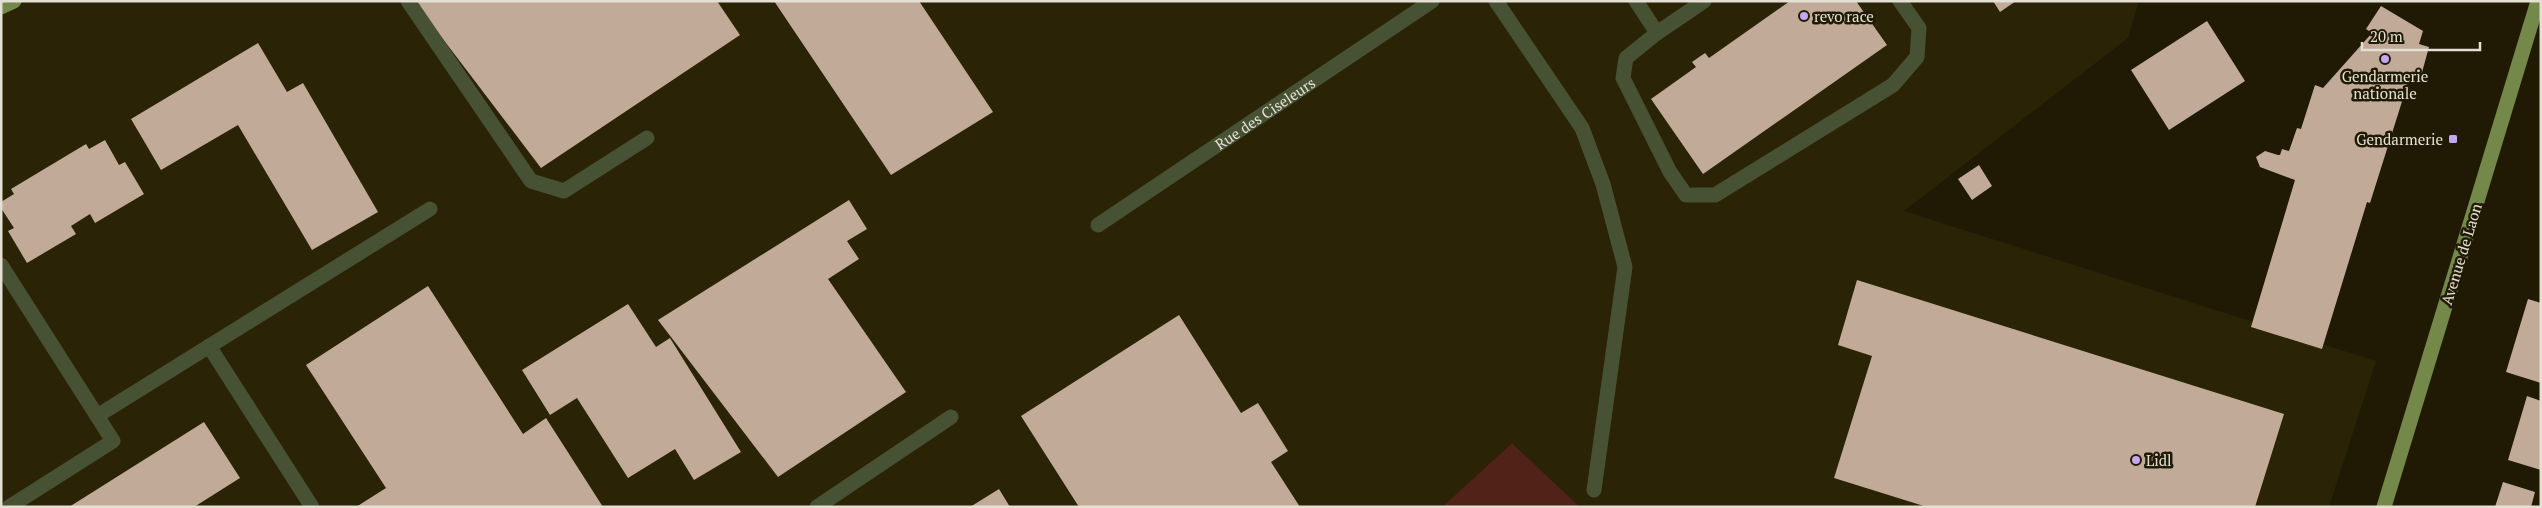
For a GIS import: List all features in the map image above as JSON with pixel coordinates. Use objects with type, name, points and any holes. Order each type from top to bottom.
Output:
[{"type":"main road","points":[[1,7],[14,1]]},
{"type":"main road","name":"Avenue de Laon","points":[[2384,507],[2538,1]]},
{"type":"street","points":[[408,1],[531,181],[564,191],[647,138]]},
{"type":"street","name":"Rue des Ciseleurs","points":[[1098,225],[1432,1]]},
{"type":"street","points":[[1496,1],[1582,128],[1604,184],[1625,267],[1594,490]]},
{"type":"street","points":[[1636,1],[1657,33]]},
{"type":"street","points":[[1704,1],[1657,33],[1626,58],[1623,78],[1670,172],[1686,195],[1715,195],[1893,85],[1917,57],[1919,28],[1900,1]]},
{"type":"street","points":[[97,416],[430,208]]},
{"type":"street","points":[[1,265],[113,441],[9,507]]},
{"type":"street","points":[[209,346],[312,507]]},
{"type":"street","points":[[817,507],[951,417]]},
{"type":"shaded area","points":[[1,1],[2139,1],[2128,38],[1904,211],[2376,361],[2329,507],[1580,507],[1512,443],[1442,507],[1,507]]},
{"type":"shaded area","points":[[1512,443],[1580,507],[1442,507]]},
{"type":"building","points":[[414,1],[717,1],[740,35],[541,168]]},
{"type":"building","points":[[774,1],[919,1],[993,112],[891,175]]},
{"type":"building","points":[[1790,1],[1856,1],[1887,45],[1703,174],[1651,99],[1696,67],[1692,62],[1705,53],[1709,58]]},
{"type":"building","points":[[1993,1],[2016,1],[2000,12]]},
{"type":"building","points":[[2381,6],[2423,31],[2419,44],[2429,47],[2421,76],[2411,73],[2370,203],[2367,202],[2322,349],[2251,327],[2295,180],[2260,167],[2256,157],[2265,151],[2280,155],[2282,149],[2289,151],[2297,128],[2301,129],[2315,85],[2323,88],[2372,33],[2366,29]]},
{"type":"building","points":[[2207,21],[2245,81],[2169,130],[2131,70]]},
{"type":"building","points":[[258,43],[287,92],[303,83],[378,212],[312,250],[238,125],[161,170],[131,119]]},
{"type":"building","points":[[105,140],[119,165],[125,162],[144,194],[95,223],[90,214],[71,226],[76,234],[27,263],[8,231],[14,228],[1,208],[1,202],[14,194],[11,189],[86,144],[89,149]]},
{"type":"building","points":[[1979,165],[1992,186],[1972,200],[1958,179]]},
{"type":"building","points":[[849,200],[867,229],[847,241],[859,259],[828,279],[906,392],[778,477],[658,320]]},
{"type":"building","points":[[1857,280],[2284,414],[2255,507],[1927,507],[1834,478],[1872,356],[1838,345]]},
{"type":"building","points":[[428,286],[523,434],[546,418],[603,507],[356,507],[386,488],[306,365]]},
{"type":"building","points":[[2528,299],[2541,303],[2541,383],[2506,372]]},
{"type":"building","points":[[628,304],[656,347],[670,338],[741,452],[694,480],[675,449],[628,478],[577,398],[550,415],[522,370]]},
{"type":"building","points":[[1179,315],[1241,413],[1258,403],[1288,451],[1271,462],[1300,507],[1079,507],[1021,416]]},
{"type":"building","points":[[2527,396],[2541,401],[2541,470],[2508,460]]},
{"type":"building","points":[[204,422],[240,478],[194,507],[69,507]]},
{"type":"building","points":[[2503,482],[2535,492],[2531,507],[2495,507]]},
{"type":"building","points":[[999,489],[1010,507],[970,507]]},
{"type":"place","name":"revo race","points":[[1804,16]]},
{"type":"place","name":"Gendarmerie nationale","points":[[2385,59]]},
{"type":"place","name":"Gendarmerie","points":[[2453,139]]},
{"type":"place","name":"Lidl","points":[[2136,460]]}]
